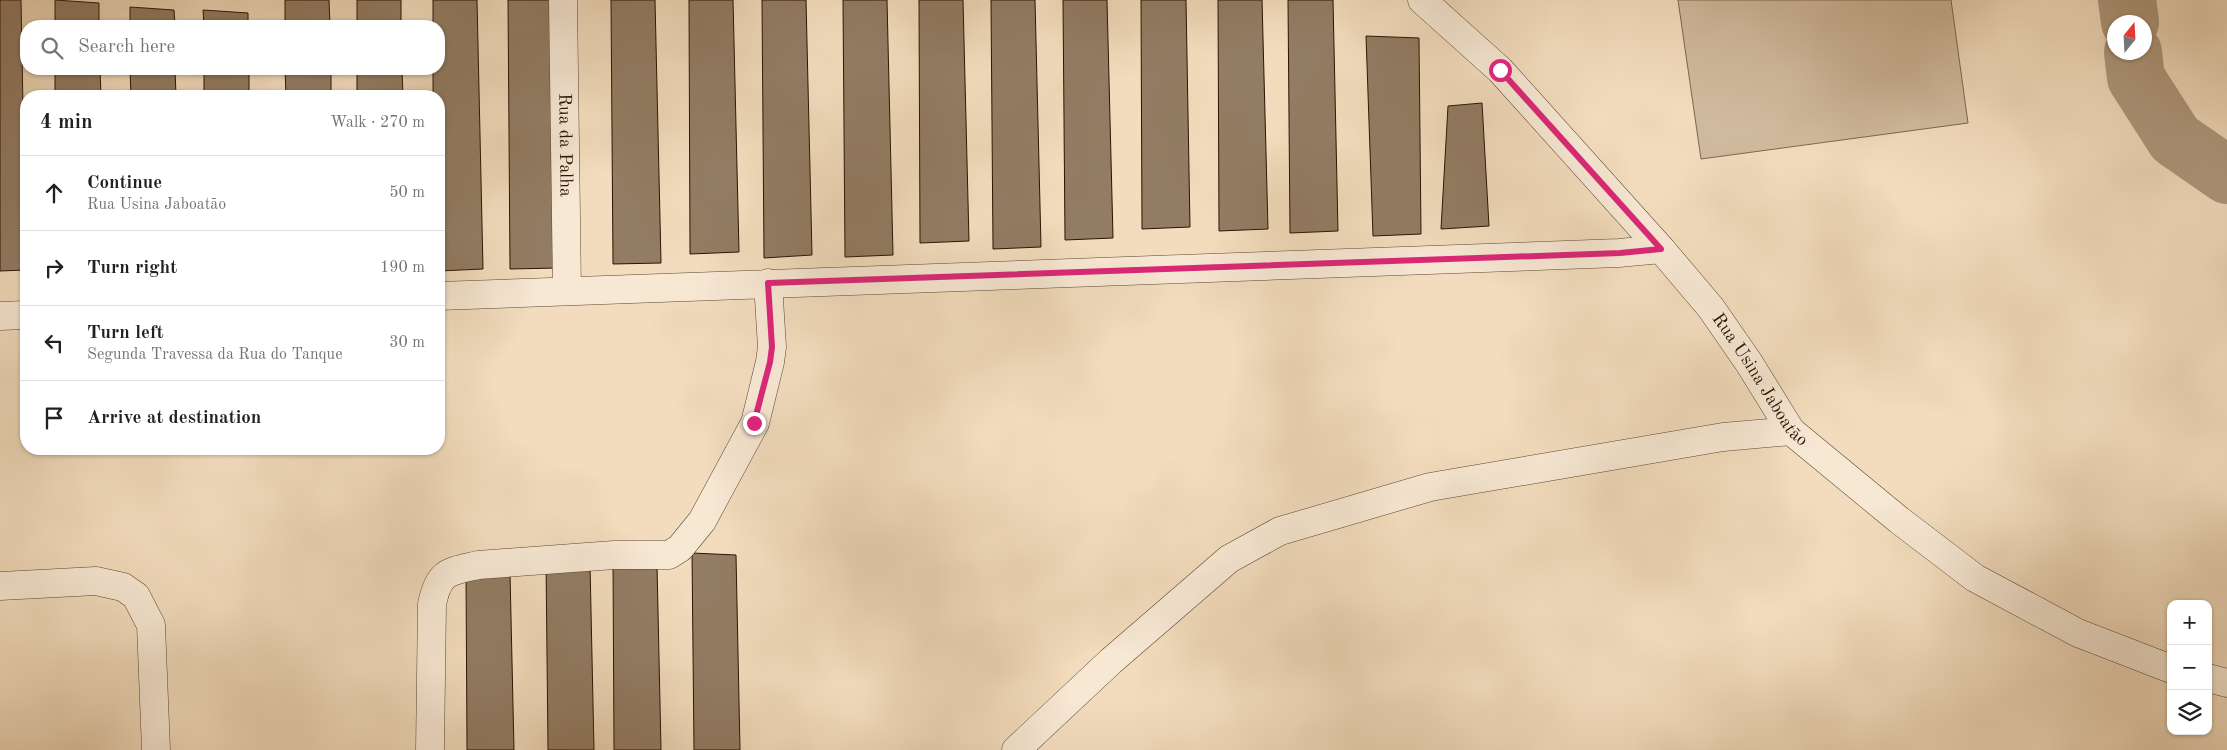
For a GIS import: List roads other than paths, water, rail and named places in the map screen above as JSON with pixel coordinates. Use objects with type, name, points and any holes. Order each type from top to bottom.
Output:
[{"type":"street","name":"Rua da Palha","points":[[563,0],[567,290]]},
{"type":"street","name":"Rua Usina Jaboatão","points":[[1422,0],[1500,70],[1661,249],[1711,308],[1750,362],[1791,430],[1899,520],[1974,578],[2078,633],[2167,667]]},
{"type":"street","points":[[445,296],[1620,253],[1661,249]]},
{"type":"street","points":[[430,750],[432,604],[437,583],[445,575],[478,565],[614,555],[669,555],[680,548],[702,521],[754,423],[770,362],[772,347],[768,283]]},
{"type":"street","points":[[0,316],[20,315]]},
{"type":"street","points":[[1016,750],[1111,662],[1229,559],[1280,531],[1430,487],[1722,437],[1791,430]]},
{"type":"street","points":[[0,586],[96,581],[123,587],[136,596],[151,626],[156,750]]},
{"type":"street","points":[[2212,679],[2227,683]]},
{"type":"waterway","points":[[2127,0],[2129,15]]},
{"type":"waterway","points":[[2134,60],[2136,78],[2175,139],[2227,175]]}]
